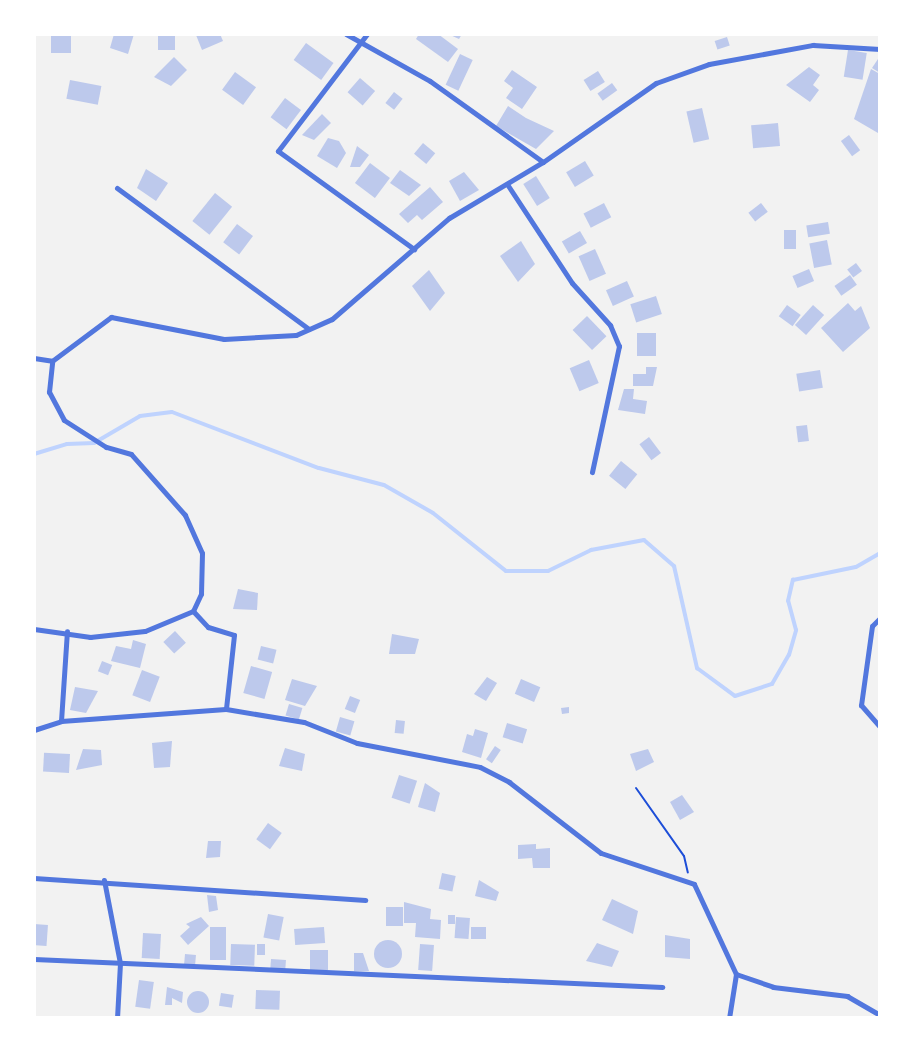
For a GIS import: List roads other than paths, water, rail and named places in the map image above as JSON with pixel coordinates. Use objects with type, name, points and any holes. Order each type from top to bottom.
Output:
[{"type":"street","points":[[346,34],[430,81],[543,162]]},
{"type":"street","points":[[366,34],[278,150],[414,249]]},
{"type":"street","points":[[34,358],[52,361],[111,317],[224,339],[296,335],[332,319],[449,218],[543,162],[656,83],[709,64],[813,45],[879,49]]},
{"type":"street","points":[[507,184],[572,283],[610,325],[619,346],[592,472]]},
{"type":"street","points":[[117,188],[309,329]]},
{"type":"street","points":[[34,629],[117,637],[175,622],[193,611],[201,594],[202,553],[185,515],[131,454],[106,447],[64,420],[49,392],[52,361]]},
{"type":"street","points":[[193,611],[207,627],[234,636],[226,709]]},
{"type":"street","points":[[879,618],[872,626],[861,705],[879,727]]},
{"type":"street","points":[[61,722],[66,631]]},
{"type":"street","points":[[34,730],[61,722],[226,709],[304,722],[357,743],[480,767],[509,782],[601,853],[694,884],[736,974],[729,1017]]},
{"type":"street","points":[[34,878],[104,880],[365,900]]},
{"type":"street","points":[[104,880],[120,963],[117,1017]]},
{"type":"street","points":[[34,959],[662,987]]},
{"type":"street","points":[[736,974],[773,987],[847,996],[879,1015]]},
{"type":"waterway","points":[[34,454],[67,444],[94,443],[140,416],[172,412],[319,468],[384,485],[433,513],[506,571],[548,571],[591,550],[644,540],[674,566],[697,668],[735,696],[772,684],[789,655],[796,630],[788,601],[793,580],[856,567],[880,553]]}]
